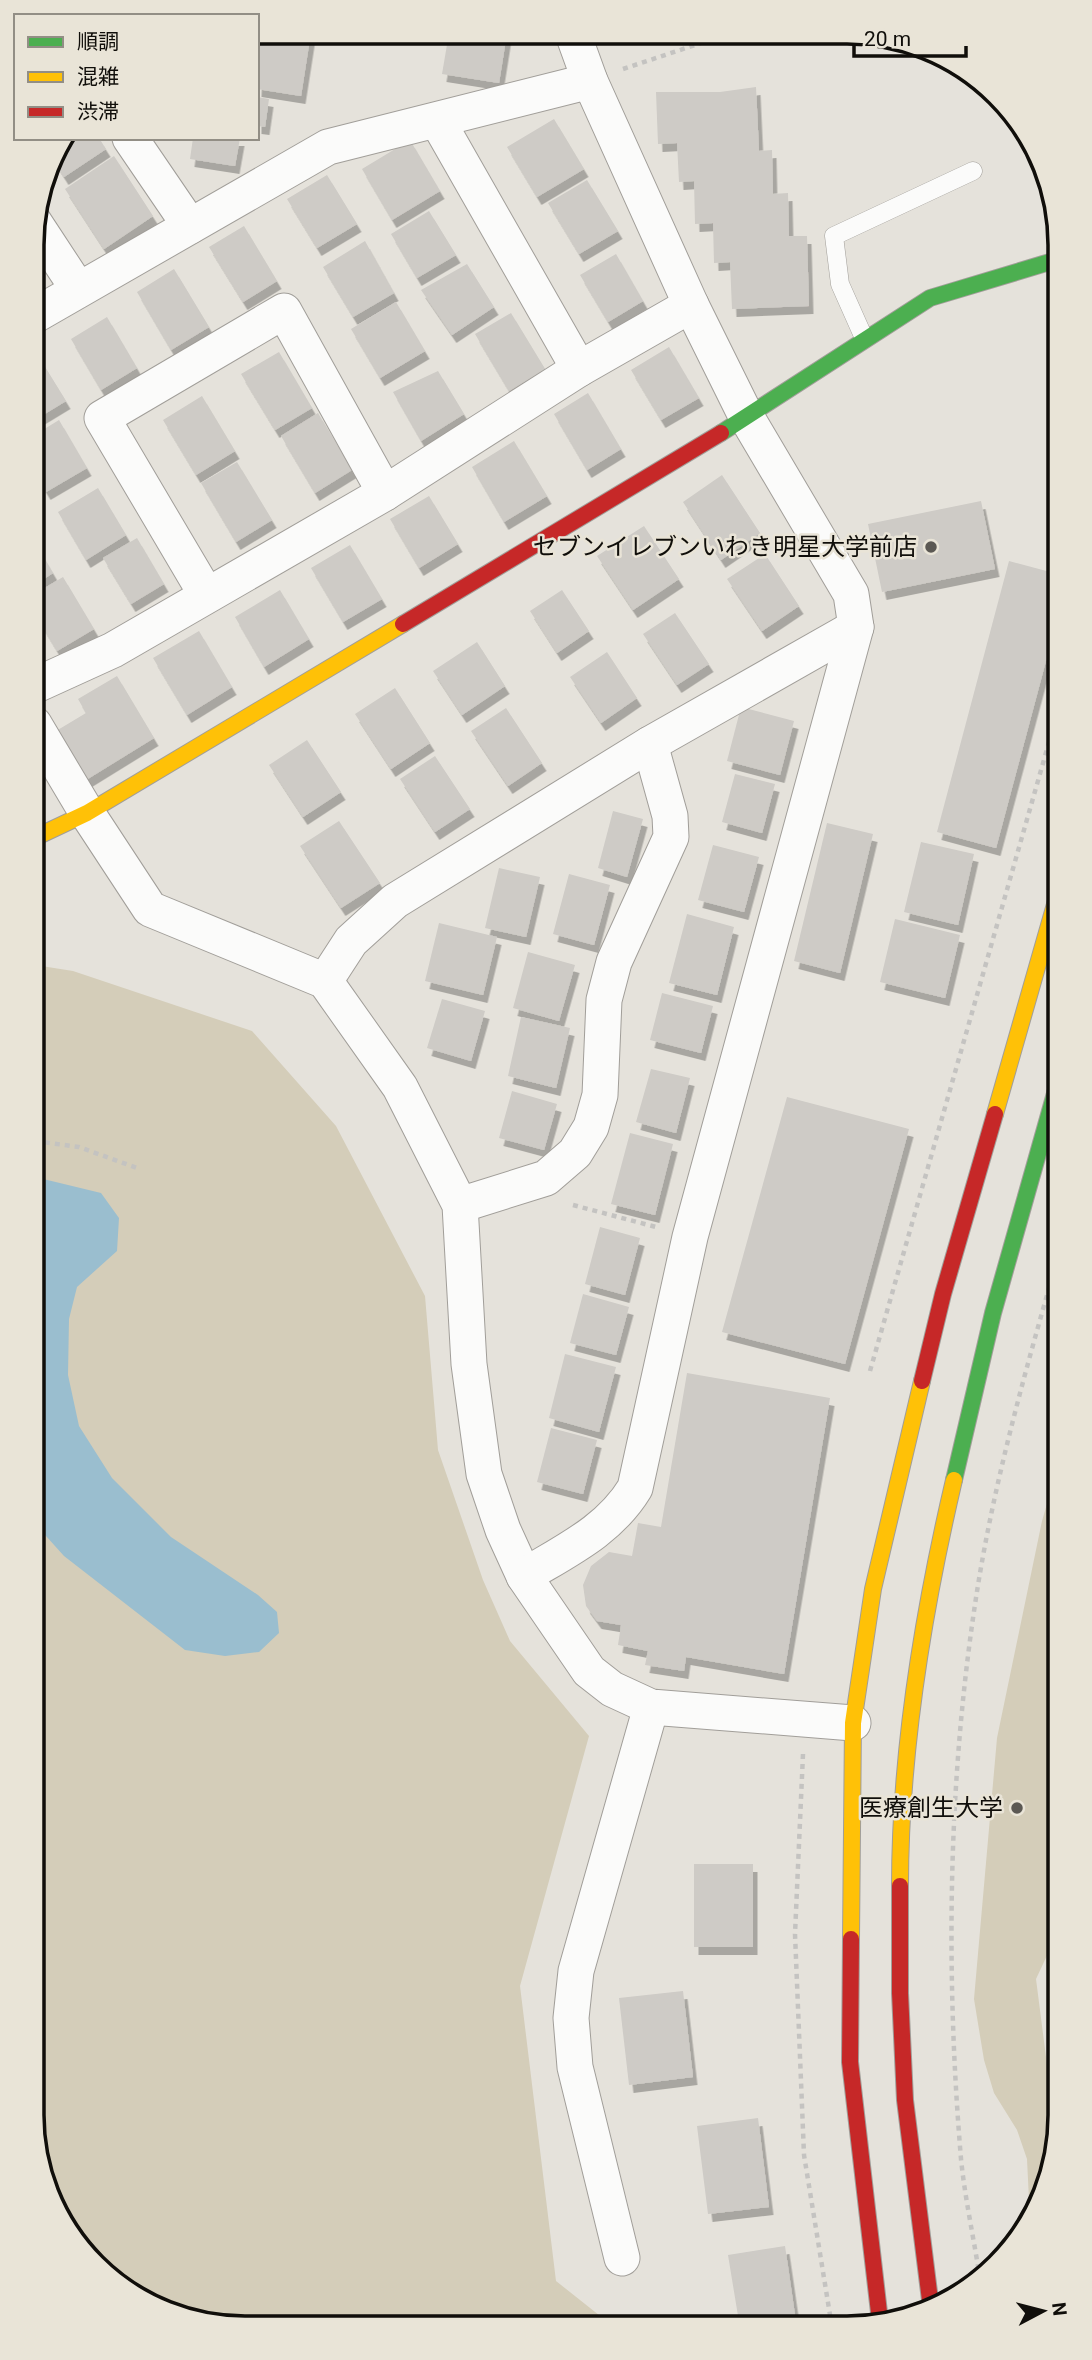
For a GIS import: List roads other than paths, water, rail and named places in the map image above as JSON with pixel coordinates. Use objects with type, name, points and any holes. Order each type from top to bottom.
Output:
[{"type":"street","points":[[524,1576],[592,1536],[621,1511],[635,1489],[690,1237],[856,627],[851,594],[747,418],[691,305],[590,81],[577,44]]},
{"type":"street","points":[[44,310],[328,147],[590,81]]},
{"type":"street","points":[[436,120],[579,369]]},
{"type":"street","points":[[131,140],[190,226]]},
{"type":"street","points":[[44,237],[78,289]]},
{"type":"street","points":[[44,833],[87,813],[747,418],[863,338],[930,298],[1048,263]]},
{"type":"street","points":[[44,681],[113,650],[385,493],[579,369],[691,305]]},
{"type":"street","points":[[206,594],[102,418],[284,311],[385,493]]},
{"type":"street","points":[[325,981],[351,941],[395,901],[650,744],[856,627]]},
{"type":"street","points":[[44,741],[87,813],[150,909],[325,981],[400,1087],[460,1205],[470,1364],[484,1474],[503,1530],[524,1576],[589,1671],[611,1689],[651,1707],[853,1723]]},
{"type":"street","points":[[460,1205],[546,1178],[575,1153],[591,1127],[600,1095],[604,1000],[614,962],[671,836],[670,816],[650,744]]},
{"type":"street","points":[[879,2314],[849,2062],[853,1723],[873,1589],[943,1294],[1048,929]]},
{"type":"street","points":[[930,2299],[905,2100],[900,1993],[900,1814],[929,1586],[993,1312],[1048,1118]]},
{"type":"street","points":[[622,2258],[575,2067],[571,2018],[576,1971],[651,1707]]},
{"type":"lane","points":[[863,338],[841,284],[834,236],[973,171]]},
{"type":"water","points":[[44,1179],[101,1193],[119,1218],[117,1251],[77,1287],[69,1319],[68,1375],[79,1426],[112,1478],[171,1537],[258,1595],[277,1612],[279,1633],[259,1652],[225,1656],[185,1650],[64,1556],[44,1534]]},
{"type":"place","name":"セブンイレブンいわき明星大学前店","points":[[931,547]]},
{"type":"place","name":"医療創生大学","points":[[1017,1808]]}]
